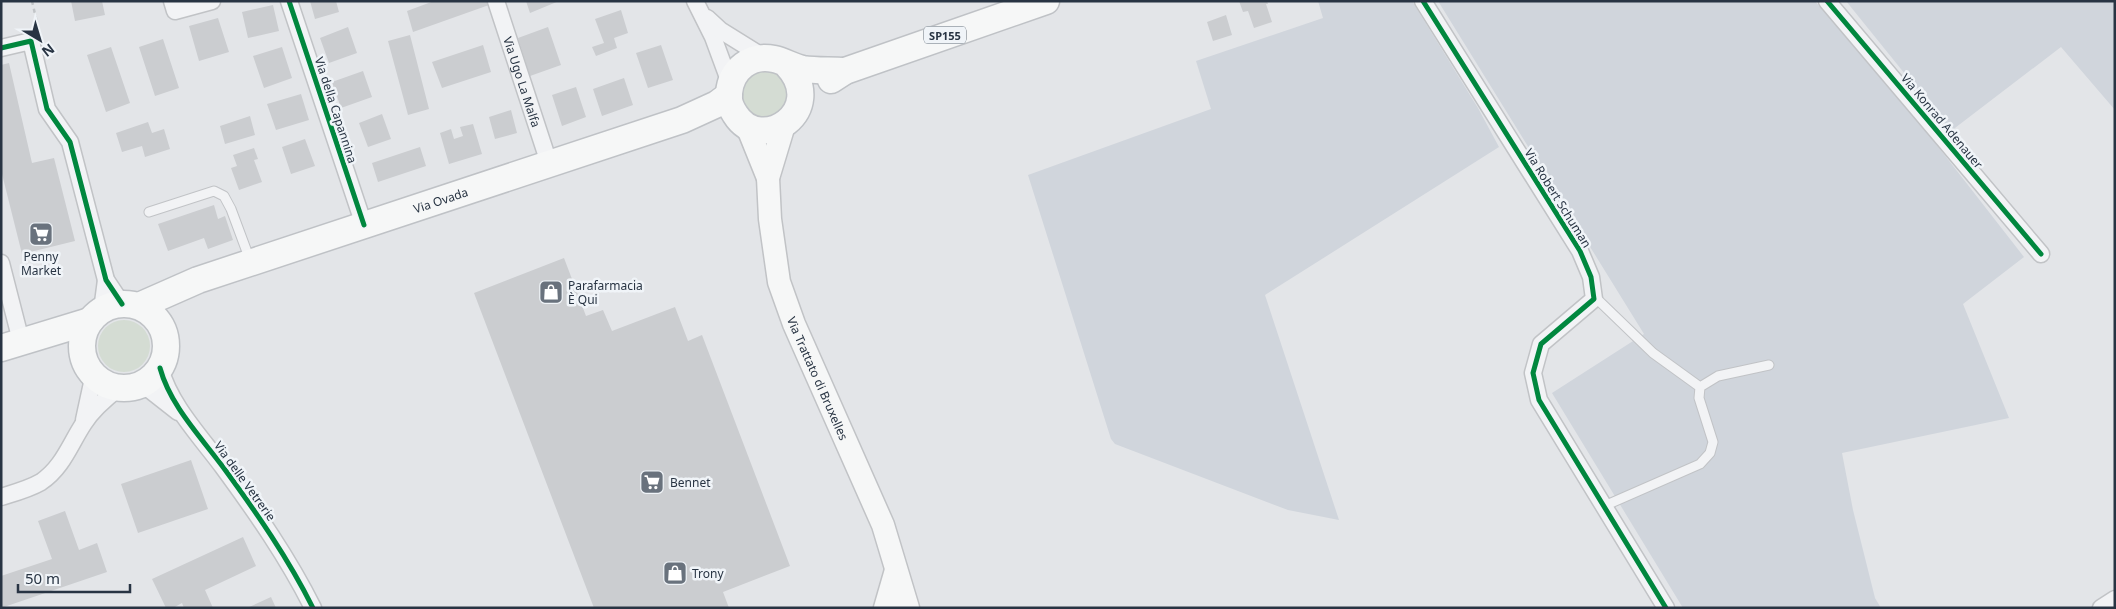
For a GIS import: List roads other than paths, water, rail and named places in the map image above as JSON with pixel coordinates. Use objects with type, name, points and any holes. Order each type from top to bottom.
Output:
[{"type":"main road","name":"SP155","points":[[791,117],[815,92],[845,71],[1046,1]]},
{"type":"main road","points":[[756,59],[776,62],[796,74],[800,85],[801,97],[791,117],[766,130],[736,106],[740,68],[756,59]]},
{"type":"main road","name":"SP155","points":[[776,62],[805,69],[845,71]]},
{"type":"main road","name":"Via Ovada","points":[[19,342],[198,280],[682,120],[717,104],[736,106]]},
{"type":"main road","name":"Via Trattato di Bruxelles","points":[[736,106],[768,178],[770,219],[779,282],[794,324],[883,525],[908,608]]},
{"type":"main road","name":"Via Trattato di Bruxelles","points":[[768,178],[791,117]]},
{"type":"main road","name":"Via Ovada","points":[[161,325],[178,301],[198,280]]},
{"type":"main road","points":[[19,342],[60,342],[87,363],[103,382],[129,386],[151,378],[160,368],[166,350],[166,339],[161,325],[148,311],[113,310],[85,332],[82,343],[87,363]]},
{"type":"main road","points":[[886,608],[896,570]]},
{"type":"street","points":[[172,1],[175,11],[212,1]]},
{"type":"street","name":"Via della Capannina","points":[[290,1],[364,225]]},
{"type":"street","name":"Via Ugo La Malfa","points":[[496,1],[549,164]]},
{"type":"street","name":"Via Robert Schuman","points":[[1423,1],[1580,251],[1591,277],[1594,299]]},
{"type":"street","name":"Via Konrad Adenauer","points":[[1827,1],[2041,254]]},
{"type":"street","points":[[699,8],[720,30],[776,62]]},
{"type":"street","points":[[699,8],[736,106]]},
{"type":"street","points":[[1,48],[31,41],[47,110],[70,142],[113,310]]},
{"type":"street","points":[[1,263],[19,342]]},
{"type":"street","points":[[1594,299],[1541,344],[1533,373],[1539,400],[1666,608]]},
{"type":"street","points":[[84,422],[92,383],[87,363]]},
{"type":"street","name":"Via delle Vetrerie","points":[[160,368],[164,381],[184,416],[273,538],[312,608]]},
{"type":"street","points":[[1,497],[30,487],[51,473],[70,450],[84,422],[105,398],[129,386]]},
{"type":"street","name":"Via delle Vetrerie","points":[[129,386],[150,390],[184,416]]},
{"type":"street","points":[[2101,608],[2115,599]]},
{"type":"lane","points":[[149,212],[214,190],[224,196],[231,209],[251,263]]},
{"type":"lane","points":[[1594,299],[1597,299],[1653,353],[1700,387]]},
{"type":"lane","points":[[1700,387],[1718,376],[1769,365]]},
{"type":"lane","points":[[1604,506],[1700,464],[1710,453],[1713,442],[1699,398],[1700,387]]},
{"type":"place","name":"Penny Market","points":[[41,234]]},
{"type":"place","name":"Parafarmacia È Qui","points":[[551,292]]},
{"type":"place","name":"Bennet","points":[[652,482]]},
{"type":"place","name":"Trony","points":[[675,573]]}]
